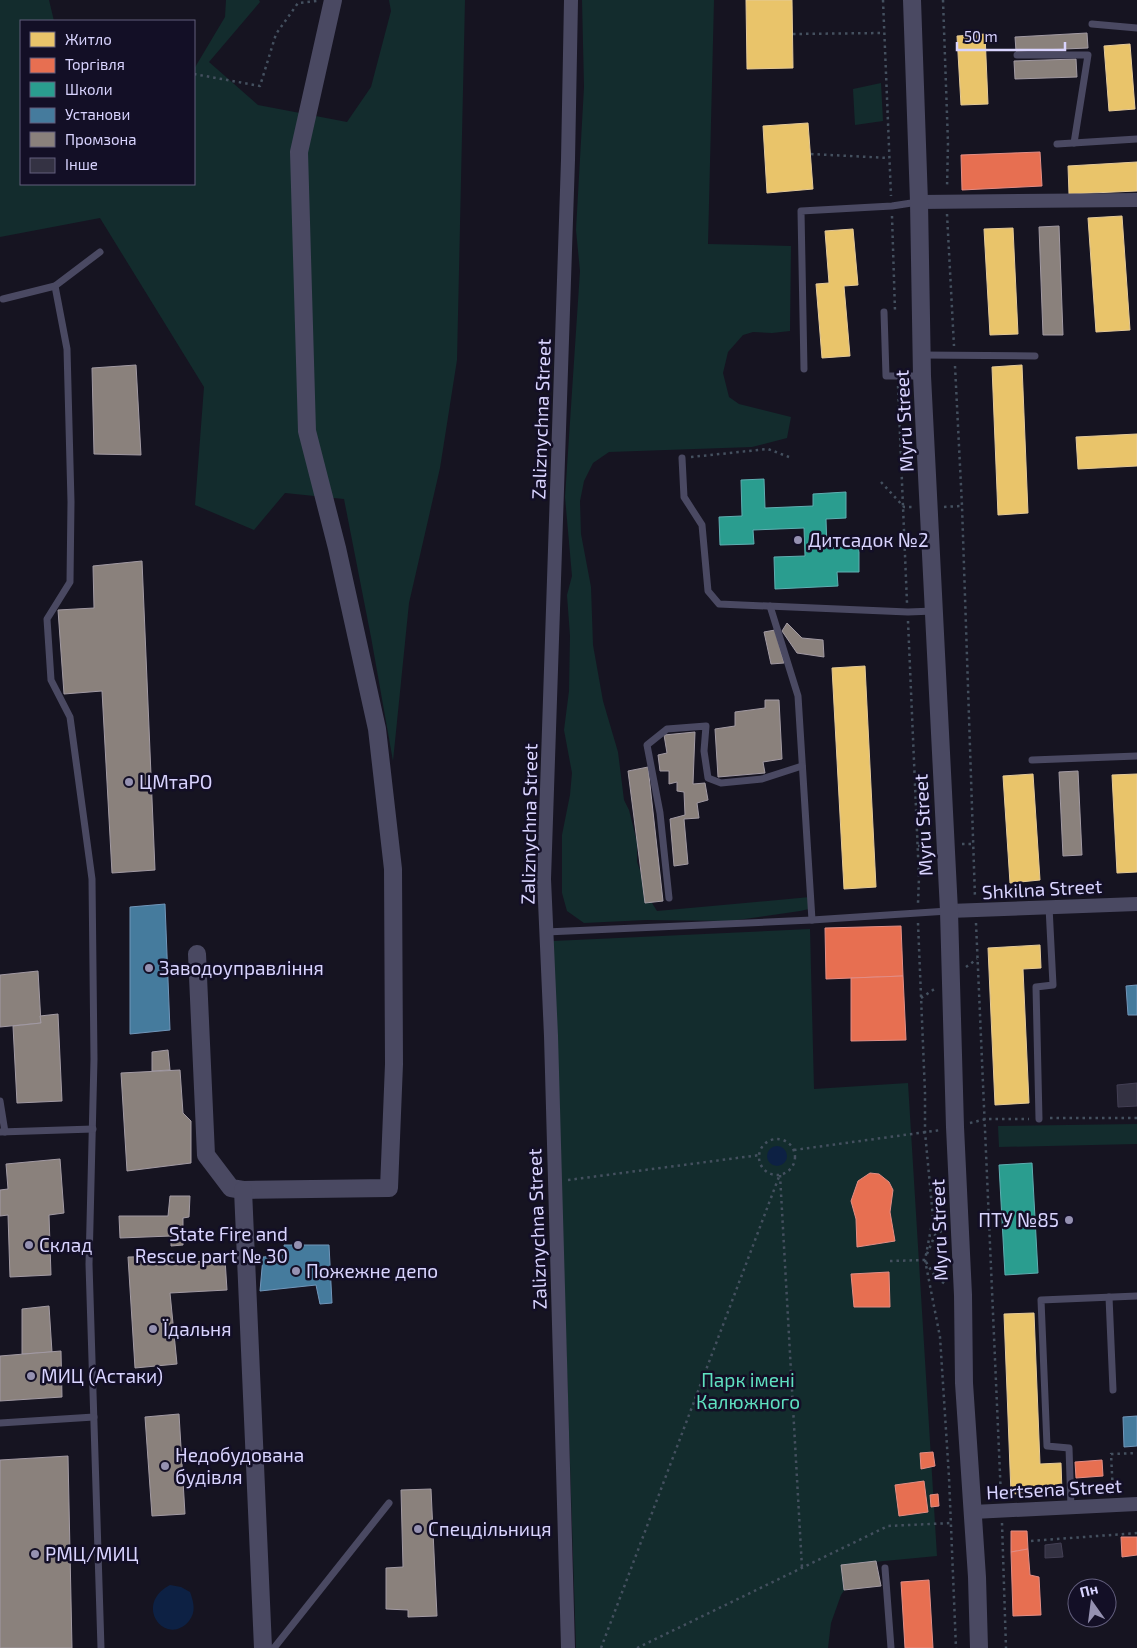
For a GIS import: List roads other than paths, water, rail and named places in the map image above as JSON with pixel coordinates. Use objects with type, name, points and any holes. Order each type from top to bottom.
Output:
[{"type":"street","points":[[197,954],[206,1155],[231,1188],[243,1190],[389,1188],[394,1064],[392,859],[377,729],[337,548],[307,431],[299,152],[333,0]]},
{"type":"street","name":"Zaliznychna Street","points":[[568,1648],[545,870],[571,0]]},
{"type":"street","name":"Myru Street","points":[[912,0],[919,202],[922,376],[949,911],[963,1296],[964,1382],[973,1512],[979,1648]]},
{"type":"street","points":[[919,202],[1137,200]]},
{"type":"street","name":"Shkilna Street","points":[[949,911],[1137,904]]},
{"type":"street","points":[[243,1190],[263,1648]]},
{"type":"street","name":"Hertsena Street","points":[[973,1512],[1137,1504]]},
{"type":"lane","points":[[1092,24],[1137,28]]},
{"type":"lane","points":[[1017,55],[1088,55],[1074,143]]},
{"type":"lane","points":[[1057,144],[1137,139]]},
{"type":"lane","points":[[804,369],[801,211],[892,206],[919,202]]},
{"type":"lane","points":[[3,299],[55,286],[100,252]]},
{"type":"lane","points":[[55,286],[67,349],[71,502],[70,582],[47,619],[51,680],[70,717],[92,879],[94,1059],[89,1264],[101,1648]]},
{"type":"lane","points":[[884,312],[886,376],[922,376]]},
{"type":"lane","points":[[922,355],[1035,356]]},
{"type":"lane","points":[[682,458],[684,497],[702,525],[708,591],[719,604],[908,612],[934,611]]},
{"type":"lane","points":[[770,606],[798,696],[812,920]]},
{"type":"lane","points":[[669,898],[660,813],[647,745],[667,729],[706,726],[704,751],[708,778],[721,783],[762,779],[802,766]]},
{"type":"lane","points":[[1032,760],[1137,756]]},
{"type":"lane","points":[[1039,1118],[1036,987],[1053,985],[1049,907]]},
{"type":"lane","points":[[546,932],[812,920],[949,911]]},
{"type":"lane","points":[[0,1101],[3,1132],[93,1129]]},
{"type":"lane","points":[[1071,1508],[1069,1448],[1047,1446],[1041,1300],[1137,1296]]},
{"type":"lane","points":[[1109,1297],[1113,1390]]},
{"type":"lane","points":[[0,1423],[94,1417]]},
{"type":"lane","points":[[274,1648],[389,1503]]},
{"type":"lane","points":[[885,1568],[891,1648]]},
{"type":"water","points":[[777,1146],[784,1149],[787,1156],[784,1163],[777,1166],[770,1163],[767,1156],[770,1149]]},
{"type":"water","points":[[170,1585],[181,1587],[190,1592],[194,1607],[189,1621],[180,1628],[171,1630],[163,1627],[157,1621],[153,1612],[154,1603],[159,1593]]},
{"type":"place","name":"Дитсадок №2","points":[[798,540]]},
{"type":"place","name":"ЦМтаРО","points":[[129,782]]},
{"type":"place","name":"Заводоуправління","points":[[149,968]]},
{"type":"place","name":"ПТУ №85","points":[[1069,1220]]},
{"type":"place","name":"Склад","points":[[29,1245]]},
{"type":"place","name":"State Fire and Rescue part № 30","points":[[298,1245]]},
{"type":"place","name":"Пожежне депо","points":[[296,1271]]},
{"type":"place","name":"Їдальня","points":[[153,1329]]},
{"type":"place","name":"МИЦ (Астаки)","points":[[31,1376]]},
{"type":"place","name":"Недобудована будівля","points":[[165,1466]]},
{"type":"place","name":"Спецдільниця","points":[[418,1529]]},
{"type":"place","name":"РМЦ/МИЦ","points":[[35,1554]]},
{"type":"park label","name":"Парк імені Калюжного","points":[[748,1391]]}]
